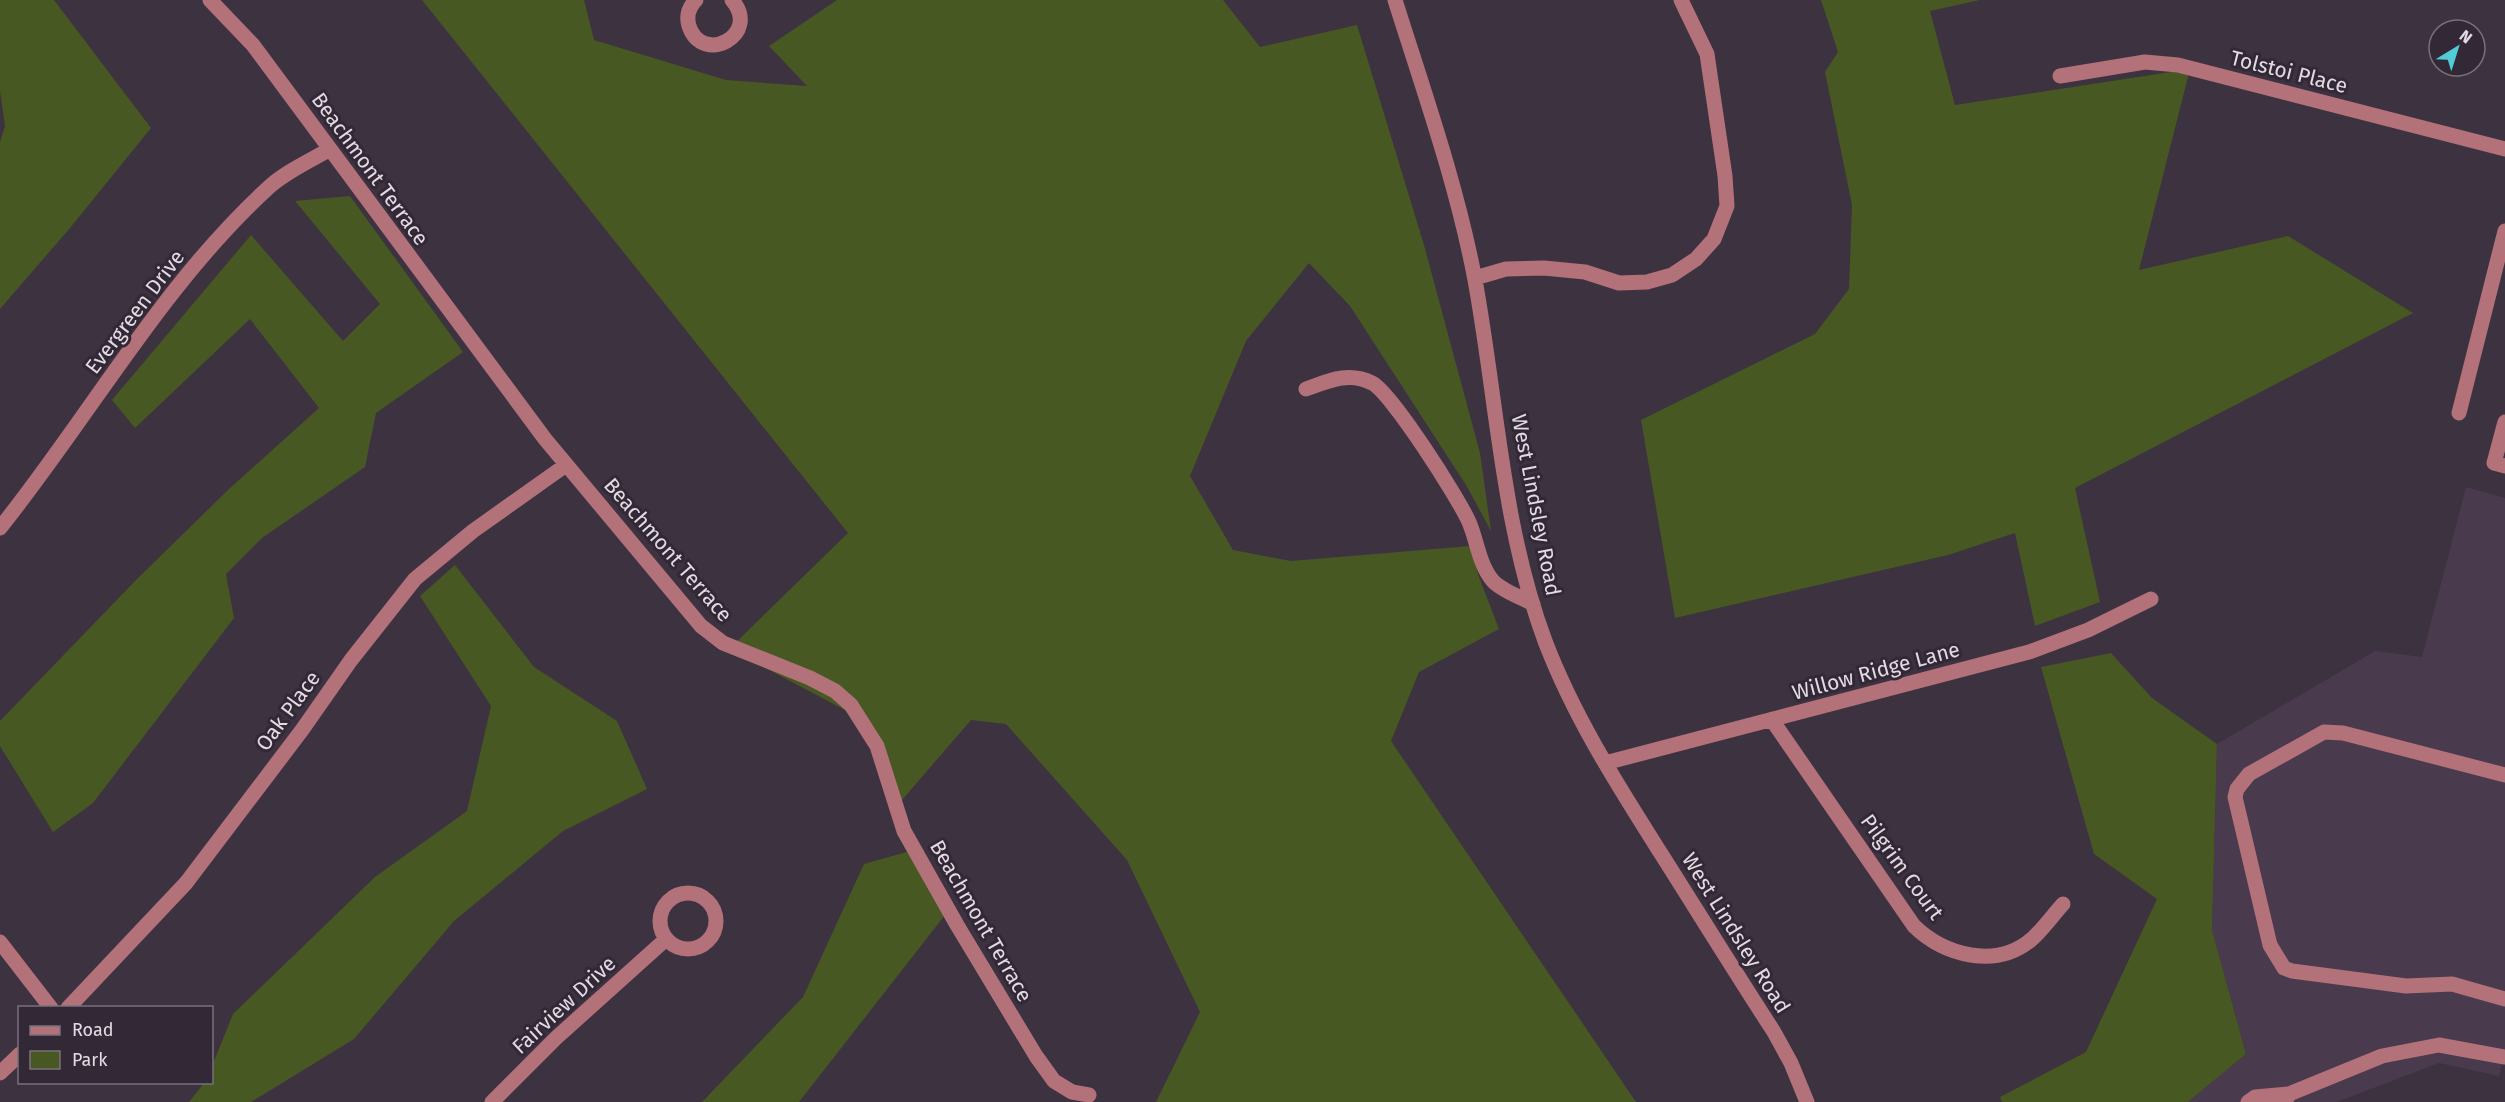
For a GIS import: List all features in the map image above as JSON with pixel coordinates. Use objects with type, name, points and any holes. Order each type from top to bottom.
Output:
[{"type":"street","name":"Beachmont Terrace","points":[[210,0],[253,45],[545,440],[701,626],[723,643],[810,678],[836,691],[851,705],[878,746],[904,831],[957,925],[1036,1056],[1054,1081],[1072,1092],[1089,1095]]},
{"type":"street","points":[[696,0],[689,12],[688,22],[691,32],[698,40],[718,45],[727,42],[740,26],[740,16],[732,0]]},
{"type":"street","name":"West Lindsley Road","points":[[1395,0],[1439,140],[1475,278],[1513,524],[1533,604],[1559,676],[1605,764],[1774,1032],[1791,1063],[1807,1102]]},
{"type":"street","points":[[1475,278],[1506,269],[1544,268],[1585,272],[1619,283],[1647,282],[1672,275],[1696,259],[1714,239],[1727,206],[1725,176],[1707,54],[1681,0]]},
{"type":"street","name":"Tolstoi Place","points":[[2060,76],[2145,62],[2178,65],[2505,149]]},
{"type":"street","name":"Evergreen Drive","points":[[0,528],[168,298],[219,237],[270,186],[330,149]]},
{"type":"street","points":[[2458,413],[2504,234]]},
{"type":"street","points":[[1306,389],[1334,378],[1356,377],[1374,383],[1391,400],[1463,510],[1474,534],[1481,559],[1494,582],[1533,604]]},
{"type":"street","points":[[2499,465],[2505,422]]},
{"type":"street","name":"Oak Place","points":[[70,1006],[186,883],[302,730],[351,660],[415,579],[473,531],[566,465]]},
{"type":"street","name":"Willow Ridge Lane","points":[[1605,764],[2029,652],[2088,630],[2151,599]]},
{"type":"street","name":"Pilgrim Court","points":[[1772,720],[1914,926],[1935,943],[1947,950],[1974,956],[2004,953],[2031,940],[2063,904]]},
{"type":"street","points":[[2505,775],[2343,733],[2324,732],[2249,774],[2237,789],[2235,797],[2270,945],[2284,968],[2292,972],[2406,986],[2452,984],[2505,999]]},
{"type":"street","name":"Fairview Drive","points":[[492,1102],[556,1038],[666,940]]},
{"type":"street","points":[[0,942],[49,1006]]},
{"type":"street","points":[[2248,1102],[2255,1097],[2287,1098],[2382,1056],[2439,1045],[2505,1057]]},
{"type":"street","points":[[0,1072],[18,1056]]},
{"type":"shaded area","points":[[2466,487],[2505,498],[2505,1051],[2499,1076],[2439,1063],[2337,1102],[2188,1102],[2246,1054],[2212,930],[2217,744],[2375,651],[2422,657]]},
{"type":"green space","points":[[0,0],[54,0],[151,128],[70,228],[0,309],[0,142],[5,126],[0,91]]},
{"type":"green space","points":[[422,0],[584,0],[594,40],[726,80],[807,86],[769,46],[837,0],[1223,0],[1260,47],[1357,25],[1424,245],[1480,453],[1491,531],[1466,485],[1350,306],[1309,263],[1246,341],[1190,476],[1233,550],[1291,561],[1470,546],[1499,629],[1419,672],[1391,741],[1636,1102],[1156,1102],[1200,1012],[1127,860],[1006,724],[971,720],[896,807],[862,719],[729,649],[848,533]]},
{"type":"green space","points":[[1821,0],[1980,0],[1930,11],[1955,105],[2190,69],[2139,270],[2288,236],[2413,313],[2075,488],[2100,602],[2035,626],[2015,533],[1948,555],[1675,618],[1641,420],[1815,334],[1849,289],[1852,205],[1825,72],[1838,52]]},
{"type":"green space","points":[[350,196],[463,352],[376,413],[365,467],[262,538],[226,574],[234,618],[93,803],[53,832],[0,746],[0,721],[136,580],[230,488],[319,408],[250,319],[135,428],[112,400],[251,235],[343,341],[380,304],[295,201]]},
{"type":"green space","points":[[455,565],[534,667],[617,721],[647,789],[563,831],[454,921],[354,1039],[251,1102],[189,1102],[203,1084],[213,1084],[213,1064],[233,1014],[375,877],[467,811],[491,706],[420,596]]},
{"type":"green space","points":[[2111,653],[2152,698],[2217,744],[2212,930],[2246,1054],[2188,1102],[2002,1102],[2000,1097],[2086,1052],[2157,899],[2094,854],[2041,667]]},
{"type":"green space","points":[[910,851],[945,915],[799,1102],[702,1102],[803,997],[864,864]]}]
